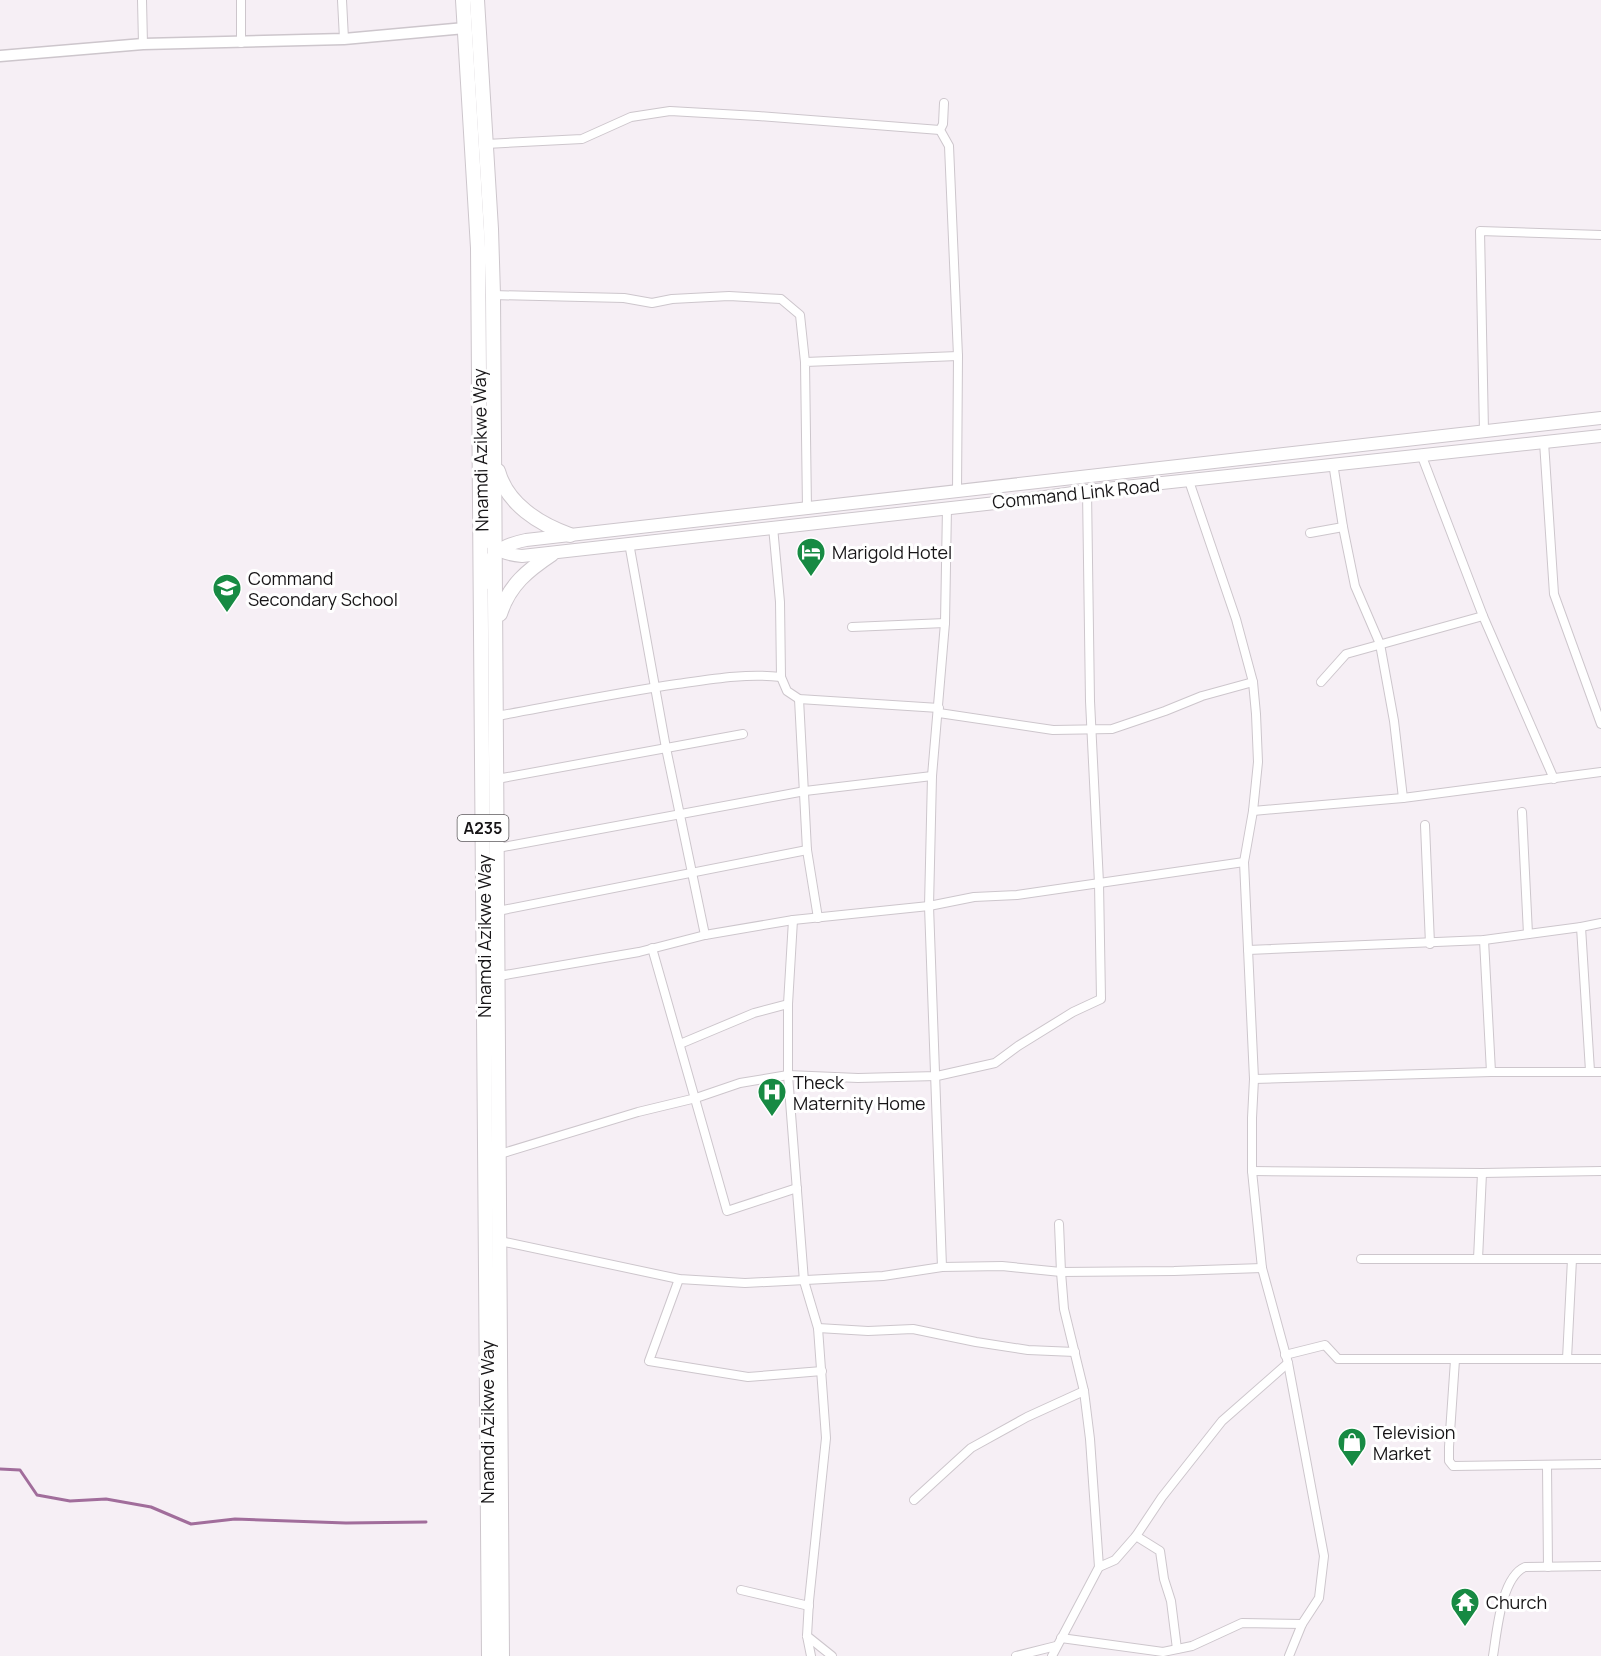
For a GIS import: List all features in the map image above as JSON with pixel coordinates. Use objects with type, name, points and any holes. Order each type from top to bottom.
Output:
[{"type":"highway","name":"Nnamdi Azikwe Way","points":[[463,0],[478,248],[489,1656]]},
{"type":"highway","name":"Nnamdi Azikwe Way","points":[[477,0],[493,295],[502,1656]]},
{"type":"highway","points":[[494,448],[500,477],[515,502],[552,529],[570,535]]},
{"type":"highway","points":[[496,640],[501,612],[511,590],[529,569],[552,554]]},
{"type":"main road","name":"Command Link Road","points":[[496,550],[518,542],[570,535],[1601,418]]},
{"type":"main road","name":"Command Link Road","points":[[496,550],[522,556],[552,554],[629,543],[1087,491],[1601,436]]},
{"type":"main road","points":[[1029,484],[1031,499]]},
{"type":"main road","points":[[481,521],[485,535],[496,550],[485,572],[482,597]]},
{"type":"street","points":[[142,0],[143,44]]},
{"type":"street","points":[[241,0],[241,43]]},
{"type":"street","points":[[342,0],[344,39]]},
{"type":"street","points":[[0,56],[143,44],[344,39],[465,28]]},
{"type":"street","points":[[940,130],[943,124],[944,103]]},
{"type":"street","points":[[486,144],[582,140],[631,117],[670,111],[940,130]]},
{"type":"street","points":[[940,130],[949,146],[958,356],[957,492]]},
{"type":"street","points":[[1484,431],[1480,231],[1601,235]]},
{"type":"street","points":[[493,295],[624,298],[652,303],[672,298],[729,296],[781,299],[800,315],[805,362],[807,509]]},
{"type":"street","points":[[805,362],[958,356]]},
{"type":"street","points":[[1544,442],[1554,594],[1601,724]]},
{"type":"street","points":[[1421,454],[1483,616],[1554,779]]},
{"type":"street","points":[[1333,464],[1355,586],[1380,644],[1394,721],[1403,798]]},
{"type":"street","points":[[1189,481],[1236,619],[1253,682],[1258,762],[1253,811],[1244,862],[1254,1079],[1252,1171],[1262,1268],[1286,1359],[1324,1556],[1319,1598],[1302,1624],[1289,1656]]},
{"type":"street","points":[[500,1154],[638,1112],[696,1098],[740,1083],[788,1075],[858,1078],[937,1076],[994,1063],[1073,1011],[1101,999],[1087,491]]},
{"type":"street","points":[[942,1267],[937,1076],[929,906],[932,776],[945,623],[947,507]]},
{"type":"street","points":[[1310,533],[1343,526]]},
{"type":"street","points":[[773,527],[780,602],[781,677],[787,691],[799,699],[939,711],[1053,730],[1112,729],[1202,696],[1253,682]]},
{"type":"street","points":[[629,543],[678,813],[693,871],[705,935]]},
{"type":"street","points":[[1321,682],[1346,654],[1483,616]]},
{"type":"street","points":[[852,627],[945,623]]},
{"type":"street","points":[[497,716],[655,687],[728,677],[758,675],[781,677]]},
{"type":"street","points":[[799,699],[807,850],[818,918]]},
{"type":"street","points":[[497,779],[743,734]]},
{"type":"street","points":[[1253,811],[1403,798],[1601,772]]},
{"type":"street","points":[[498,848],[805,791],[932,776]]},
{"type":"street","points":[[1522,812],[1528,934]]},
{"type":"street","points":[[1425,825],[1430,944]]},
{"type":"street","points":[[498,911],[807,850]]},
{"type":"street","points":[[499,976],[793,920],[929,906],[974,897],[1017,895],[1244,862]]},
{"type":"street","points":[[793,920],[788,1004],[788,1075],[804,1281],[818,1328],[826,1438],[814,1538],[809,1606],[807,1636],[811,1656]]},
{"type":"street","points":[[1248,950],[1484,940],[1581,927],[1601,922]]},
{"type":"street","points":[[1581,927],[1590,1071]]},
{"type":"street","points":[[1484,940],[1491,1072]]},
{"type":"street","points":[[652,948],[727,1211],[797,1188]]},
{"type":"street","points":[[680,1044],[754,1013],[788,1004]]},
{"type":"street","points":[[1254,1079],[1491,1072],[1601,1072]]},
{"type":"street","points":[[1252,1171],[1482,1173],[1601,1171]]},
{"type":"street","points":[[1478,1259],[1482,1173]]},
{"type":"street","points":[[1052,1656],[1099,1567],[1090,1439],[1084,1391],[1064,1309],[1060,1272],[1059,1224]]},
{"type":"street","points":[[500,1241],[679,1279],[745,1283],[884,1276],[942,1267],[1002,1266],[1060,1272],[1262,1268]]},
{"type":"street","points":[[1361,1259],[1601,1258]]},
{"type":"street","points":[[1567,1359],[1572,1259]]},
{"type":"street","points":[[679,1279],[650,1361],[748,1377],[822,1371]]},
{"type":"street","points":[[818,1328],[868,1331],[913,1329],[1028,1350],[1075,1352]]},
{"type":"street","points":[[1099,1567],[1115,1560],[1137,1536],[1162,1497],[1222,1421],[1286,1359],[1324,1345],[1338,1359],[1601,1359]]},
{"type":"street","points":[[1455,1360],[1449,1447],[1449,1461],[1453,1466],[1601,1464]]},
{"type":"street","points":[[914,1500],[971,1448],[1026,1417],[1084,1391]]},
{"type":"street","points":[[1547,1466],[1548,1567]]},
{"type":"street","points":[[1137,1536],[1160,1551],[1164,1579],[1171,1602],[1177,1649]]},
{"type":"street","points":[[1493,1656],[1503,1601],[1518,1570],[1525,1567],[1601,1566]]},
{"type":"street","points":[[741,1590],[809,1606]]},
{"type":"street","points":[[1061,1638],[1163,1654],[1192,1646],[1242,1623],[1302,1624]]},
{"type":"street","points":[[807,1636],[832,1656]]},
{"type":"street","points":[[1016,1656],[1056,1646]]},
{"type":"waterway","points":[[0,1469],[20,1470],[37,1495],[70,1501],[106,1499],[151,1507],[191,1524],[235,1519],[346,1523],[426,1522]]},
{"type":"place","name":"Marigold Hotel","points":[[811,578]]},
{"type":"place","name":"Command Secondary School","points":[[227,614]]},
{"type":"place","name":"Theck Maternity Home","points":[[772,1118]]},
{"type":"place","name":"Television Market","points":[[1352,1468]]},
{"type":"place","name":"Church","points":[[1465,1628]]}]
